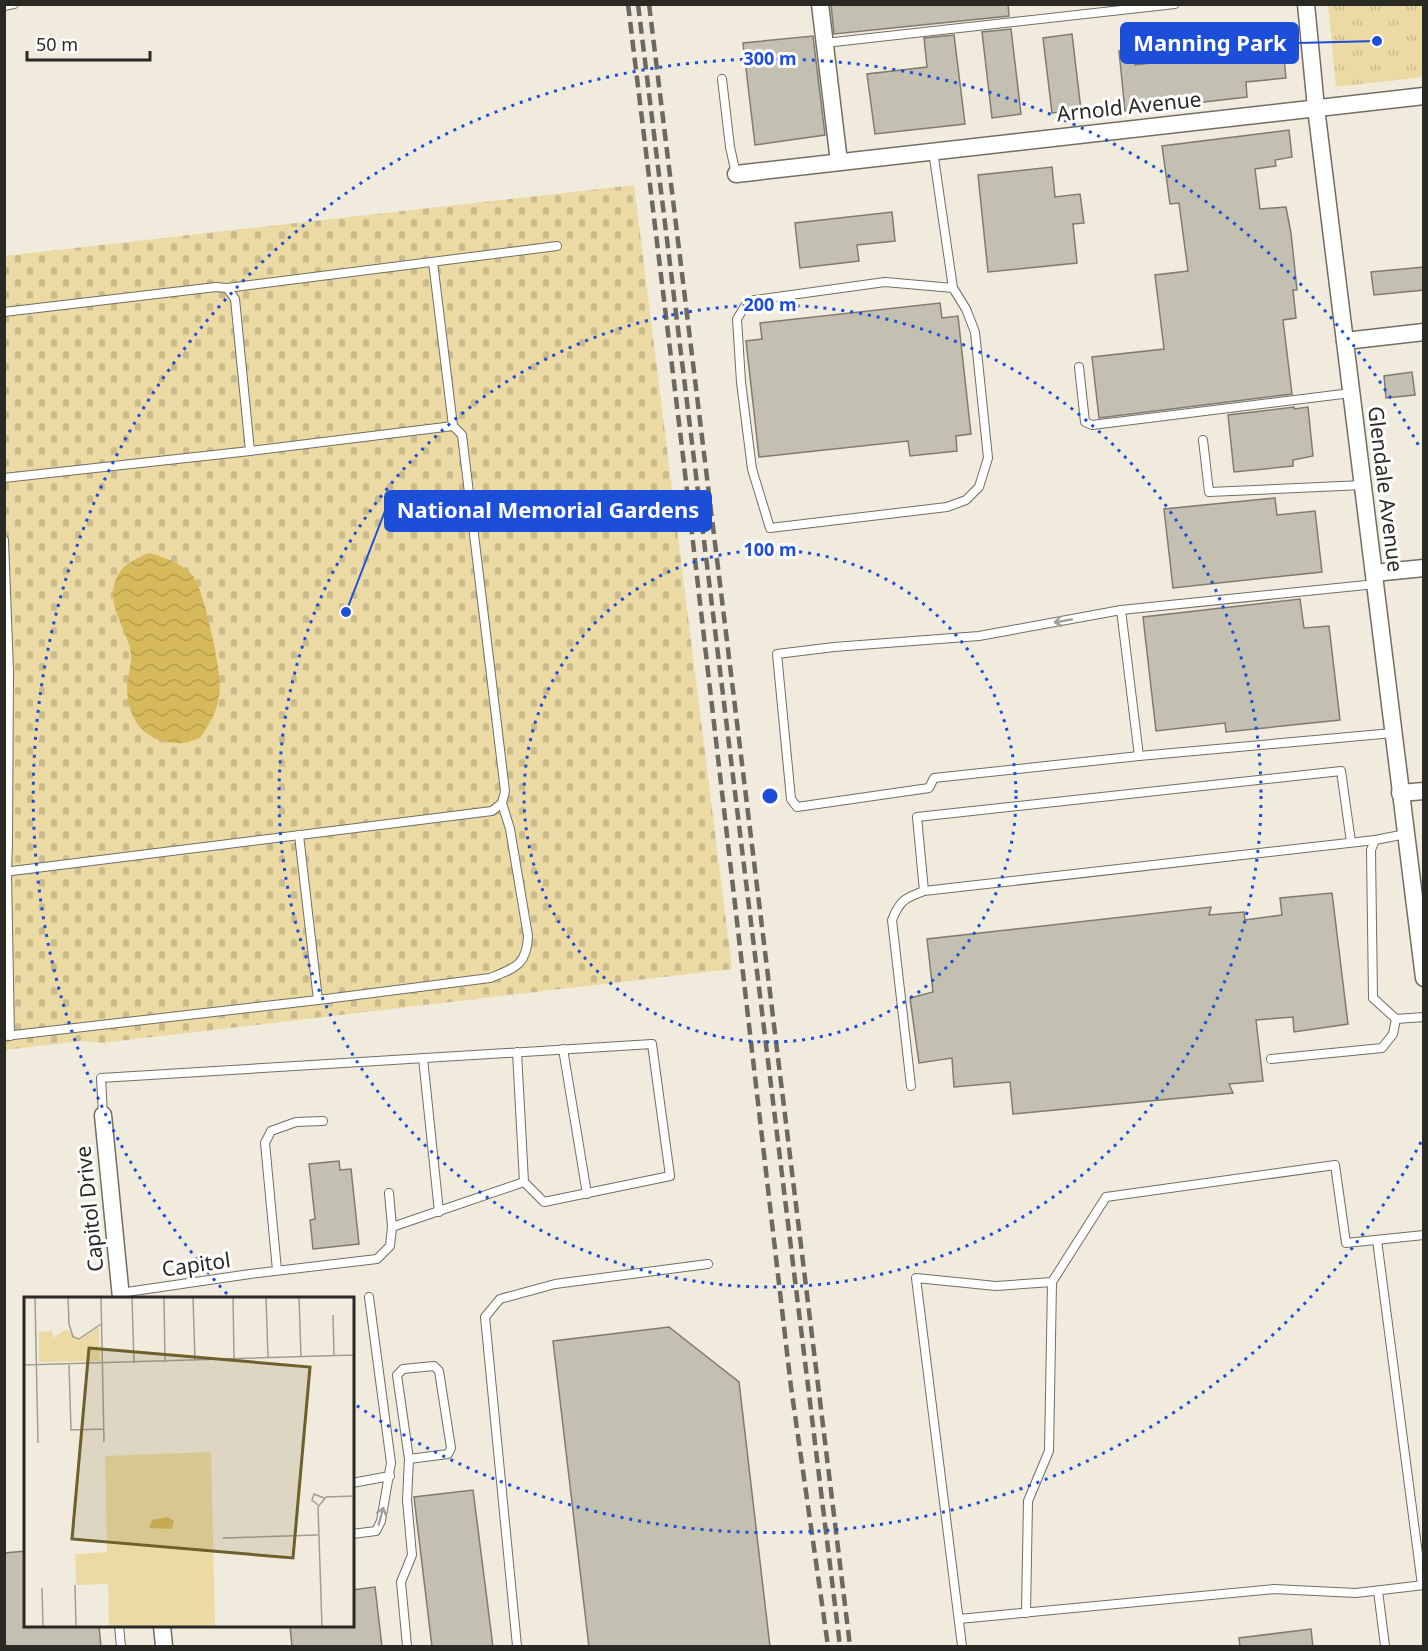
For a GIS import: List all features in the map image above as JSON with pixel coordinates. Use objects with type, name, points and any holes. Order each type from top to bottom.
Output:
[{"type":"street","points":[[820,4],[839,162]]},
{"type":"street","name":"Glendale Avenue","points":[[1306,4],[1316,108],[1424,978]]},
{"type":"street","name":"Arnold Avenue","points":[[736,174],[1424,96]]},
{"type":"street","points":[[1345,340],[1424,332]]},
{"type":"street","points":[[1375,579],[1424,568]]},
{"type":"street","points":[[1400,793],[1424,791]]},
{"type":"street","name":"Capitol Drive","points":[[103,1115],[120,1296]]},
{"type":"street","points":[[162,1627],[164,1647]]},
{"type":"lane","points":[[4,6],[14,4]]},
{"type":"lane","points":[[825,43],[1139,6],[1174,4]]},
{"type":"lane","points":[[722,79],[730,147],[736,174]]},
{"type":"lane","points":[[932,151],[953,288],[966,309],[975,332],[988,458],[979,487],[966,500],[947,507],[770,528],[752,469],[741,382],[737,319],[748,301],[885,282],[953,288]]},
{"type":"lane","points":[[4,312],[216,287],[227,288],[557,246]]},
{"type":"lane","points":[[4,540],[9,832],[5,872],[7,1036],[490,978],[514,968],[528,952],[528,936],[510,829],[502,803],[505,791],[462,435],[453,426],[433,262]]},
{"type":"lane","points":[[227,288],[235,299],[250,451]]},
{"type":"lane","points":[[1078,367],[1085,422],[1092,425],[1351,393]]},
{"type":"lane","points":[[4,478],[453,426]]},
{"type":"lane","points":[[1203,440],[1209,492],[1363,485]]},
{"type":"lane","points":[[1375,579],[1121,610],[978,636],[777,654],[791,799],[797,807],[929,788],[934,778],[1139,756],[1393,733]]},
{"type":"lane","points":[[1121,610],[1139,756]]},
{"type":"lane","points":[[924,891],[917,817],[1341,771],[1350,842]]},
{"type":"lane","points":[[5,872],[492,811],[502,803]]},
{"type":"lane","points":[[911,1086],[892,920],[897,906],[905,898],[924,891],[1376,840],[1406,834]]},
{"type":"lane","points":[[299,835],[318,1000]]},
{"type":"lane","points":[[1376,840],[1371,850],[1373,998],[1396,1019],[1424,1017]]},
{"type":"lane","points":[[1271,1059],[1382,1048],[1393,1034],[1396,1019]]},
{"type":"lane","points":[[103,1115],[101,1078],[563,1049],[652,1044],[670,1176],[544,1202],[524,1182],[517,1052]]},
{"type":"lane","points":[[563,1049],[587,1194]]},
{"type":"lane","points":[[423,1058],[439,1212]]},
{"type":"lane","points":[[277,1270],[265,1143],[271,1131],[296,1122],[322,1121]]},
{"type":"lane","points":[[1026,1613],[1028,1501],[1049,1450],[1052,1282],[1106,1197],[1335,1165],[1346,1243],[1424,1235]]},
{"type":"lane","points":[[389,1193],[392,1227],[524,1182]]},
{"type":"lane","name":"Capitol","points":[[120,1296],[277,1270],[377,1258],[390,1246],[392,1227]]},
{"type":"lane","points":[[959,1619],[1274,1589],[1356,1593],[1423,1585],[1377,1240]]},
{"type":"lane","points":[[517,1647],[485,1317],[500,1299],[555,1284],[708,1264]]},
{"type":"lane","points":[[962,1647],[916,1278],[996,1286],[1052,1282]]},
{"type":"lane","points":[[354,1534],[376,1531],[381,1521],[391,1463],[369,1297]]},
{"type":"lane","points":[[407,1647],[401,1582],[412,1555],[408,1500],[409,1459],[397,1375],[403,1369],[434,1366],[440,1371],[452,1448],[448,1454],[409,1459]]},
{"type":"lane","points":[[354,1483],[390,1476]]},
{"type":"lane","points":[[1378,1591],[1384,1647]]},
{"type":"lane","points":[[118,1627],[121,1647]]},
{"type":"green space","points":[[1328,5],[1423,5],[1423,77],[1336,87]]},
{"type":"green space","points":[[634,185],[732,969],[102,1043],[81,1041],[5,1050],[4,256]]},
{"type":"water","points":[[149,553],[178,564],[193,576],[207,612],[215,648],[220,679],[216,708],[200,738],[183,743],[156,739],[140,728],[128,700],[127,684],[131,654],[115,607],[113,591],[120,571],[133,560]]},
{"type":"building","points":[[831,4],[1008,4],[1009,16],[834,34]]},
{"type":"building","points":[[1011,29],[1021,114],[992,118],[982,32]]},
{"type":"building","points":[[1072,34],[1081,110],[1052,113],[1043,38]]},
{"type":"building","points":[[954,35],[965,124],[875,134],[867,74],[927,67],[924,38]]},
{"type":"building","points":[[813,36],[825,135],[755,145],[743,43]]},
{"type":"building","points":[[1283,48],[1286,78],[1246,82],[1247,97],[1125,111],[1119,51],[1133,49],[1135,65]]},
{"type":"building","points":[[1289,130],[1292,157],[1275,160],[1276,166],[1255,169],[1260,209],[1286,207],[1291,233],[1297,290],[1293,290],[1296,318],[1283,320],[1292,394],[1099,418],[1092,357],[1164,349],[1155,275],[1188,271],[1179,203],[1170,204],[1162,146]]},
{"type":"building","points":[[1052,167],[1055,197],[1080,194],[1084,223],[1073,224],[1077,263],[988,272],[978,175]]},
{"type":"building","points":[[892,212],[895,241],[857,245],[859,261],[800,268],[795,223]]},
{"type":"building","points":[[1424,267],[1424,290],[1374,295],[1371,272]]},
{"type":"building","points":[[940,303],[942,318],[958,316],[971,434],[956,436],[957,451],[910,456],[908,441],[759,457],[746,341],[762,339],[760,323]]},
{"type":"building","points":[[1412,372],[1415,395],[1386,398],[1384,376]]},
{"type":"building","points":[[1294,407],[1294,409],[1308,407],[1313,456],[1293,460],[1293,466],[1234,472],[1228,415]]},
{"type":"building","points":[[1275,498],[1277,515],[1315,511],[1322,572],[1173,588],[1164,509]]},
{"type":"building","points":[[1300,599],[1304,628],[1329,626],[1340,720],[1226,732],[1225,723],[1156,731],[1143,617]]},
{"type":"building","points":[[1332,893],[1348,1024],[1294,1032],[1293,1017],[1256,1020],[1263,1081],[1229,1084],[1233,1093],[1013,1114],[1010,1082],[954,1087],[952,1058],[919,1063],[910,998],[933,992],[927,939],[1211,907],[1209,915],[1244,912],[1245,920],[1282,915],[1280,898]]},
{"type":"building","points":[[339,1161],[340,1170],[351,1169],[359,1244],[313,1249],[310,1220],[315,1219],[309,1164]]},
{"type":"building","points":[[669,1327],[739,1382],[770,1647],[589,1647],[553,1341]]},
{"type":"building","points":[[473,1490],[493,1647],[432,1647],[414,1497]]},
{"type":"building","points":[[24,1551],[24,1627],[99,1627],[101,1647],[4,1647],[4,1553]]},
{"type":"building","points":[[375,1587],[382,1647],[292,1647],[290,1627],[354,1627],[354,1590]]},
{"type":"building","points":[[1311,1629],[1313,1647],[1240,1647],[1239,1638]]},
{"type":"railway","points":[[628,4],[791,1387],[828,1646]]},
{"type":"railway","points":[[638,4],[840,1646]]},
{"type":"railway","points":[[649,4],[850,1646]]},
{"type":"place","name":"Manning Park","points":[[1377,41]]},
{"type":"place","name":"National Memorial Gardens","points":[[346,612]]}]
